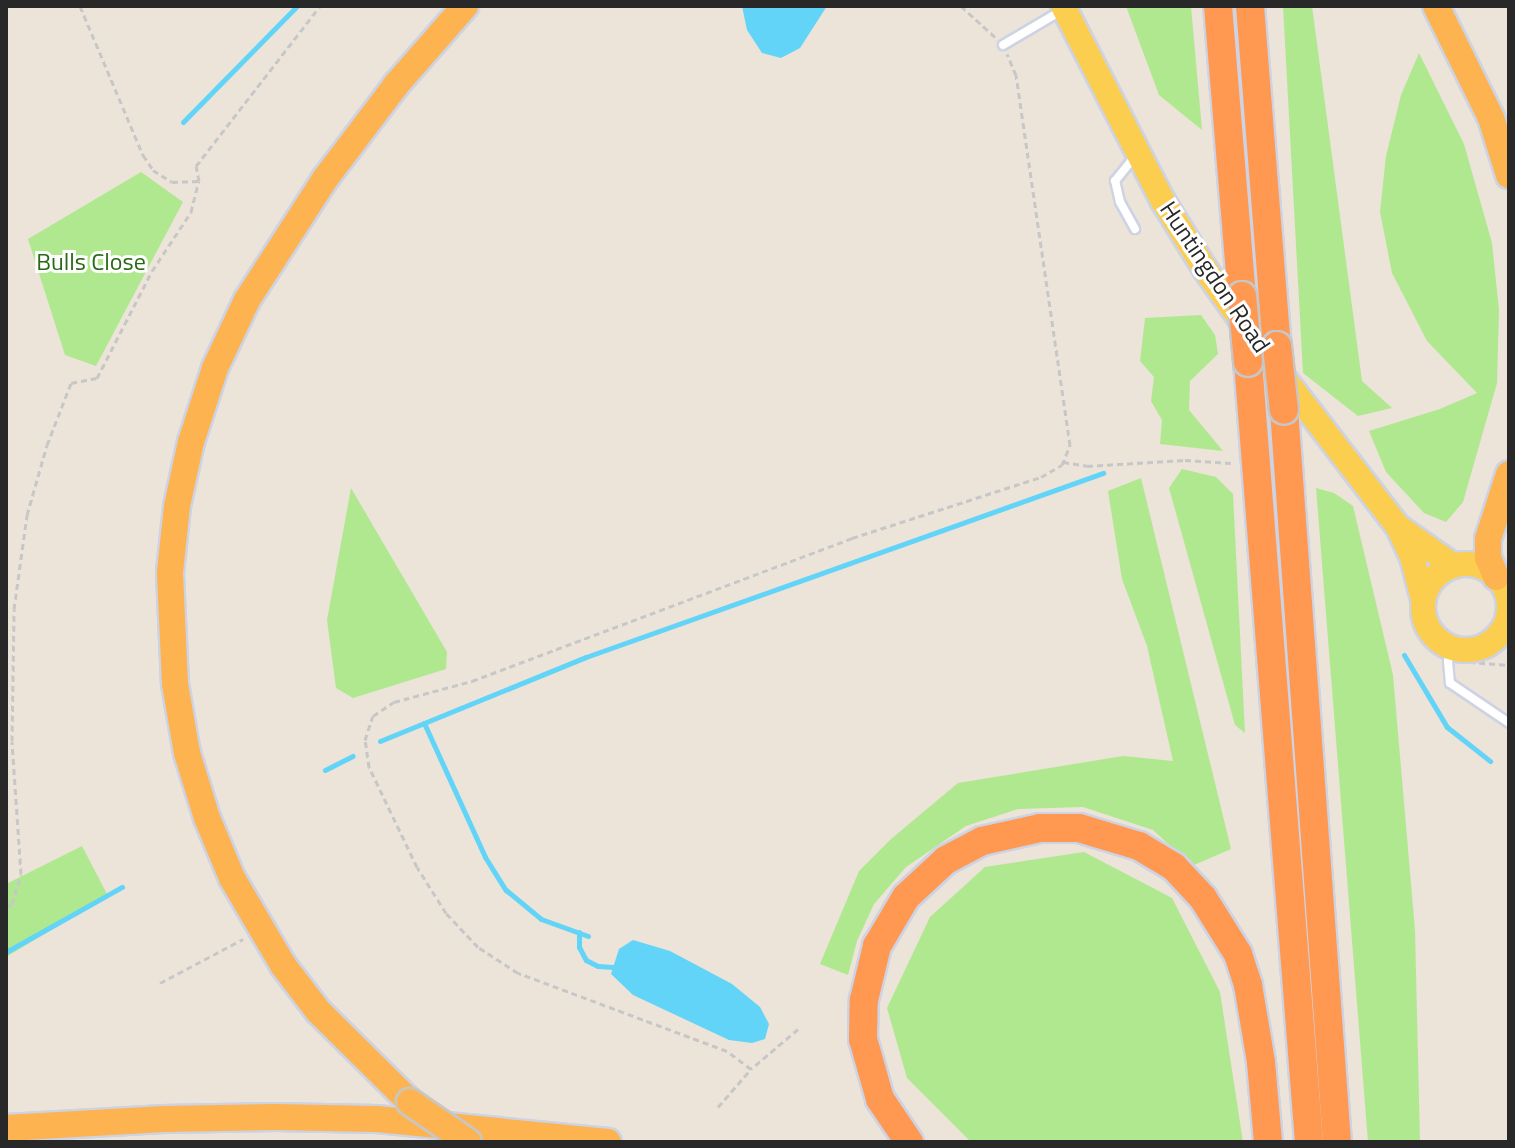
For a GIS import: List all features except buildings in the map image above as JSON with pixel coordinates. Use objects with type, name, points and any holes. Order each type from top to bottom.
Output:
[{"type":"highway","points":[[465,6],[396,85],[325,179],[247,300],[215,368],[191,442],[177,506],[170,572],[175,684],[187,753],[207,818],[232,878],[260,930],[318,1011],[410,1102],[468,1142]]},
{"type":"highway","points":[[1218,6],[1309,1142]]},
{"type":"highway","points":[[1250,6],[1284,410],[1337,1142]]},
{"type":"highway","points":[[1436,6],[1491,118],[1509,175]]},
{"type":"highway","points":[[1504,592],[1488,557],[1488,539],[1509,474]]},
{"type":"highway","points":[[909,1142],[880,1099],[863,1039],[867,983],[877,946],[906,897],[939,865],[982,841],[1040,828],[1079,828],[1139,846],[1174,867],[1203,898],[1238,954],[1248,985],[1261,1062],[1268,1142]]},
{"type":"highway","points":[[6,1128],[164,1119],[377,1119],[608,1142]]},
{"type":"main road","name":"Huntingdon Road","points":[[1064,8],[1138,153],[1205,269],[1263,351],[1398,527],[1412,557],[1423,599]]},
{"type":"main road","name":"Huntingdon Road","points":[[1398,527],[1454,566]]},
{"type":"main road","points":[[1478,655],[1504,628],[1504,592],[1477,566],[1454,566],[1433,579],[1423,599],[1428,628],[1436,639],[1452,649],[1478,655],[1509,650]]},
{"type":"lane","points":[[1003,45],[1064,8]]},
{"type":"lane","points":[[1135,229],[1120,202],[1115,181],[1138,153]]},
{"type":"lane","points":[[1452,649],[1448,661],[1450,683],[1509,723]]},
{"type":"path","points":[[80,6],[143,155],[153,170],[172,182],[199,181]]},
{"type":"path","points":[[6,907],[12,904],[21,874],[12,741],[14,609],[27,515],[47,445],[71,383],[97,378],[152,271],[191,212],[199,181],[196,166],[320,6]]},
{"type":"path","points":[[751,1069],[713,1046],[518,973],[478,947],[446,913],[387,808],[369,767],[365,740],[373,716],[394,702],[472,681],[852,538],[1041,477],[1063,462],[1070,445],[1016,75],[1003,45],[961,6]]},
{"type":"path","points":[[1063,462],[1087,466],[1185,460],[1231,463]]},
{"type":"path","points":[[1478,655],[1509,665]]},
{"type":"path","points":[[160,983],[260,930]]},
{"type":"path","points":[[718,1107],[751,1069],[798,1029]]},
{"type":"green space","points":[[1126,6],[1191,6],[1202,130],[1159,95]]},
{"type":"green space","points":[[1283,6],[1312,6],[1362,381],[1392,408],[1358,416],[1303,373]]},
{"type":"green space","points":[[1419,53],[1464,144],[1492,243],[1499,310],[1497,383],[1463,502],[1446,522],[1424,513],[1386,472],[1369,431],[1440,409],[1477,393],[1427,341],[1392,273],[1380,212],[1386,156],[1401,95]]},
{"type":"green space","name":"Bulls Close","points":[[141,172],[183,202],[96,366],[65,355],[28,239]]},
{"type":"green space","points":[[1201,315],[1215,335],[1218,354],[1190,381],[1189,410],[1223,451],[1160,444],[1162,420],[1151,401],[1154,377],[1140,361],[1145,318]]},
{"type":"green space","points":[[1182,469],[1216,477],[1233,494],[1245,733],[1235,725],[1169,488]]},
{"type":"green space","points":[[1141,478],[1231,849],[1192,866],[1153,830],[1083,807],[1018,809],[966,826],[906,867],[874,904],[857,941],[848,975],[820,964],[859,871],[891,839],[958,783],[1123,756],[1173,761],[1147,646],[1122,579],[1108,491]]},
{"type":"green space","points":[[351,488],[447,652],[446,669],[353,698],[336,688],[327,620]]},
{"type":"green space","points":[[1316,488],[1334,493],[1353,506],[1393,675],[1415,930],[1420,1142],[1368,1142]]},
{"type":"green space","points":[[82,846],[108,896],[6,957],[6,884]]},
{"type":"green space","points":[[1084,852],[1172,898],[1220,992],[1243,1142],[971,1142],[907,1078],[887,1008],[930,917],[985,867]]},
{"type":"water","points":[[742,6],[827,6],[800,48],[781,58],[762,53],[747,30]]},
{"type":"water","points":[[633,940],[670,951],[732,984],[760,1007],[769,1024],[765,1039],[752,1043],[729,1040],[633,995],[611,974],[619,949]]},
{"type":"waterway","points":[[183,122],[297,6]]},
{"type":"waterway","points":[[380,741],[586,657],[1103,473]]},
{"type":"waterway","points":[[1404,655],[1447,727],[1490,761]]},
{"type":"waterway","points":[[424,723],[485,857],[506,890],[541,919],[588,936]]},
{"type":"waterway","points":[[325,770],[353,756]]},
{"type":"waterway","points":[[6,952],[122,887]]},
{"type":"waterway","points":[[579,932],[579,947],[586,960],[598,966],[613,967]]}]
